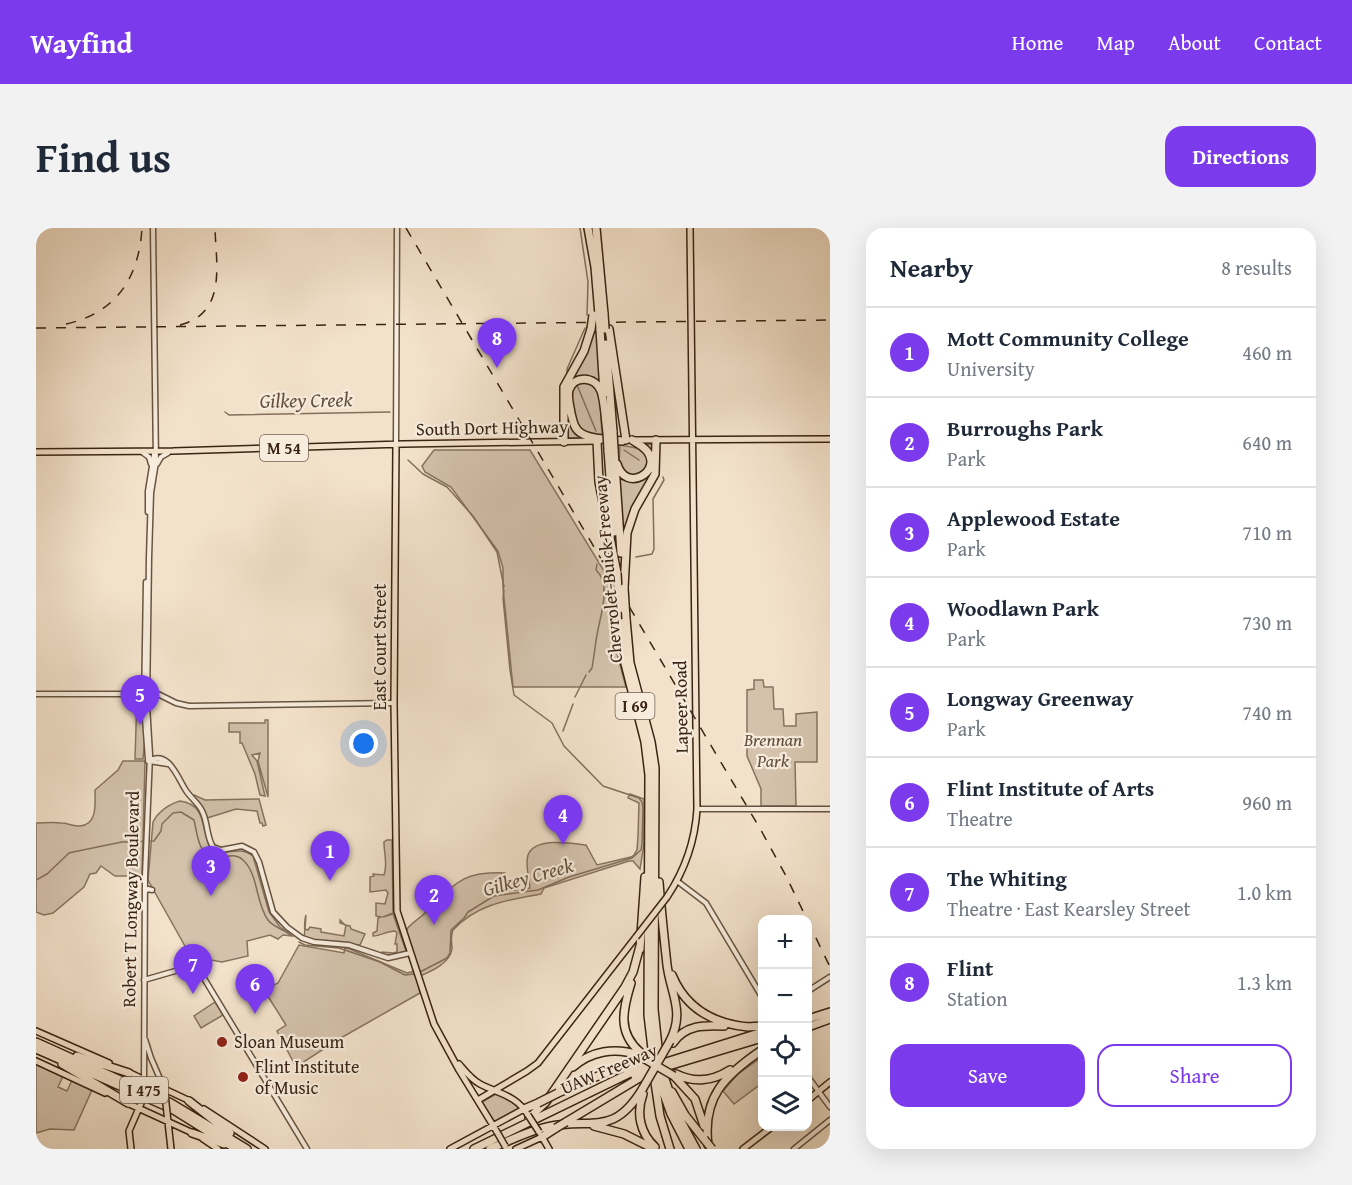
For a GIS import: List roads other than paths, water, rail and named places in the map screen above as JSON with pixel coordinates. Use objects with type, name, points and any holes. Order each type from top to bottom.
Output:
[{"type":"highway","name":"Chevrolet-Buick Freeway","points":[[596,228],[602,278],[601,314]]},
{"type":"highway","name":"Chevrolet-Buick Freeway","points":[[589,232],[605,329],[623,656],[647,755],[650,802],[652,1032]]},
{"type":"highway","points":[[564,442],[564,387],[582,355],[591,329],[601,314]]},
{"type":"highway","points":[[605,329],[627,440]]},
{"type":"highway","points":[[610,432],[600,390],[596,383],[589,379],[577,381],[570,389],[569,398],[573,422],[577,430],[585,435],[627,440],[645,449],[649,454],[650,468],[642,476],[631,478],[618,468],[611,450]]},
{"type":"highway","points":[[624,588],[627,533],[635,509],[656,474],[656,440]]},
{"type":"highway","points":[[597,441],[599,482],[617,573]]},
{"type":"highway","name":"Chevrolet-Buick Freeway","points":[[611,450],[630,663],[652,750],[656,790],[652,1032]]},
{"type":"highway","points":[[490,1149],[541,1128],[566,1124],[600,1123],[617,1117],[632,1104],[644,1088],[671,1042],[677,1025],[678,1009],[668,968],[659,881],[656,790]]},
{"type":"highway","points":[[639,1054],[627,1036],[623,1017],[640,946],[650,802]]},
{"type":"highway","points":[[665,940],[672,973],[690,1003],[716,1021],[749,1028]]},
{"type":"highway","points":[[556,1092],[628,983],[640,946]]},
{"type":"highway","points":[[812,1017],[830,1012]]},
{"type":"highway","points":[[812,1024],[830,1019]]},
{"type":"highway","points":[[671,1042],[683,1032],[698,1026],[758,1027]]},
{"type":"highway","points":[[652,1032],[670,1114],[689,1149]]},
{"type":"highway","name":"UAW Freeway","points":[[473,1149],[622,1076],[758,1033]]},
{"type":"highway","name":"UAW Freeway","points":[[483,1149],[627,1079],[758,1039]]},
{"type":"highway","name":"I 475","points":[[36,1042],[171,1102],[249,1149]]},
{"type":"highway","points":[[46,1047],[129,1072]]},
{"type":"highway","points":[[526,1112],[556,1092],[605,1073],[705,1049]]},
{"type":"highway","points":[[36,1050],[128,1103]]},
{"type":"highway","name":"I 475","points":[[36,1050],[172,1109],[234,1149]]},
{"type":"highway","points":[[473,1149],[530,1117],[556,1092],[572,1068],[592,1055],[619,1051],[639,1054],[675,1075],[696,1080],[725,1074],[758,1053]]},
{"type":"highway","points":[[709,1146],[707,1117],[714,1095],[728,1076],[753,1056]]},
{"type":"highway","points":[[656,1057],[660,1074],[676,1112],[696,1149]]},
{"type":"highway","points":[[540,1135],[566,1124],[630,1082],[680,1062]]},
{"type":"highway","points":[[660,1074],[680,1107],[709,1146]]},
{"type":"highway","points":[[660,1074],[660,1116],[670,1149]]},
{"type":"highway","points":[[675,1075],[697,1102],[709,1146]]},
{"type":"highway","points":[[644,1088],[640,1105],[640,1124],[646,1137],[656,1149]]},
{"type":"highway","points":[[189,1101],[249,1149]]},
{"type":"highway","points":[[566,1124],[614,1131],[656,1149]]},
{"type":"highway","points":[[192,1133],[234,1149]]},
{"type":"main road","name":"Lapeer Road","points":[[478,1100],[538,1062],[667,897],[677,881],[693,842],[697,809],[690,228]]},
{"type":"main road","name":"South Dort Highway","points":[[155,451],[396,444],[830,439]]},
{"type":"main road","name":"East Court Street","points":[[396,444],[394,703],[396,907],[434,1024],[506,1148]]},
{"type":"main road","name":"M 54","points":[[36,452],[155,451]]},
{"type":"main road","points":[[36,1031],[189,1101],[265,1149]]},
{"type":"main road","points":[[36,1061],[192,1133],[218,1149]]},
{"type":"main road","points":[[462,1071],[476,1082],[516,1101]]},
{"type":"main road","points":[[509,1081],[516,1101],[526,1112],[549,1149]]},
{"type":"main road","name":"Robert T Longway Boulevard","points":[[131,1149],[129,1131],[142,1101],[145,1082]]},
{"type":"main road","points":[[812,1096],[830,1083]]},
{"type":"main road","name":"Robert T Longway Boulevard","points":[[165,1091],[171,1149]]},
{"type":"main road","points":[[450,1149],[493,1126],[526,1112]]},
{"type":"main road","points":[[743,1149],[766,1131]]},
{"type":"main road","points":[[516,1149],[540,1135]]},
{"type":"street","name":"Robert T Longway Boulevard","points":[[149,507],[156,467],[153,228]]},
{"type":"street","name":"East Court Street","points":[[396,444],[397,228]]},
{"type":"street","points":[[138,451],[146,454],[150,459],[152,474]]},
{"type":"street","name":"Robert T Longway Boulevard","points":[[145,1082],[144,892],[148,761],[146,693],[149,507],[155,451]]},
{"type":"street","points":[[156,467],[162,456],[173,451]]},
{"type":"street","points":[[36,694],[146,693],[165,695],[176,703],[189,706],[394,703]]},
{"type":"street","points":[[148,761],[158,759],[167,762],[174,769],[186,791],[202,810],[213,847],[221,850],[242,846],[251,850],[255,855],[272,910],[287,927],[309,941],[346,944],[388,958],[410,953]]},
{"type":"street","points":[[697,809],[830,809]]},
{"type":"street","points":[[677,881],[706,903],[758,990]]},
{"type":"street","points":[[144,892],[148,889],[152,890]]},
{"type":"street","points":[[144,980],[195,964],[307,1149]]},
{"type":"street","points":[[812,988],[830,977]]},
{"type":"street","name":"Robert T Longway Boulevard","points":[[144,1038],[165,1091]]},
{"type":"street","points":[[144,1067],[153,1063]]},
{"type":"street","points":[[812,1084],[830,1107]]},
{"type":"street","points":[[794,1149],[830,1120]]},
{"type":"waterway","points":[[580,228],[588,282],[587,315]]},
{"type":"waterway","points":[[567,374],[567,369],[585,328]]},
{"type":"waterway","points":[[577,385],[596,431]]},
{"type":"waterway","name":"Gilkey Creek","points":[[225,412],[229,415],[390,412]]},
{"type":"waterway","points":[[624,450],[639,460]]},
{"type":"waterway","name":"Gilkey Creek","points":[[408,460],[423,474],[447,487],[473,516],[497,552],[504,587]]},
{"type":"waterway","points":[[636,557],[652,554],[654,549],[653,499],[664,480],[663,477]]},
{"type":"waterway","points":[[589,672],[592,668],[604,601],[603,584],[596,570],[597,564]]},
{"type":"waterway","name":"Gilkey Creek","points":[[420,972],[447,958],[450,953],[451,930],[468,912],[494,896],[538,890],[569,877],[632,858],[641,850],[643,808],[639,798],[603,786],[564,746],[552,723],[514,695],[504,590]]},
{"type":"waterway","points":[[575,697],[586,675]]},
{"type":"waterway","points":[[563,731],[573,704]]},
{"type":"waterway","name":"Gilkey Creek","points":[[36,880],[47,874],[69,853],[122,842],[154,841],[161,831],[162,824],[173,813],[181,812],[194,820],[201,847],[206,853],[217,857],[233,856],[243,860],[252,873],[268,920],[291,935]]},
{"type":"waterway","name":"Gilkey Creek","points":[[299,942],[305,945],[339,948],[380,962],[405,975],[414,974]]},
{"type":"railway","points":[[66,324],[99,311],[122,291],[136,263],[142,228]]},
{"type":"railway","points":[[180,325],[195,319],[212,299],[217,272],[215,228]]},
{"type":"railway","points":[[406,228],[762,832],[830,967]]},
{"type":"railway","points":[[36,328],[830,320]]},
{"type":"place","name":"Flint","points":[[497,368]]},
{"type":"place","name":"Longway Greenway","points":[[140,725]]},
{"type":"place","name":"Woodlawn Park","points":[[563,845]]},
{"type":"place","name":"Mott Community College","points":[[330,881]]},
{"type":"place","name":"Applewood Estate","points":[[211,896]]},
{"type":"place","name":"Burroughs Park","points":[[434,925]]},
{"type":"place","name":"The Whiting","points":[[193,994]]},
{"type":"place","name":"Flint Institute of Arts","points":[[255,1014]]},
{"type":"place","name":"Sloan Museum","points":[[222,1042]]},
{"type":"place","name":"Flint Institute of Music","points":[[243,1077]]},
{"type":"park label","name":"Brennan Park","points":[[773,750]]}]
